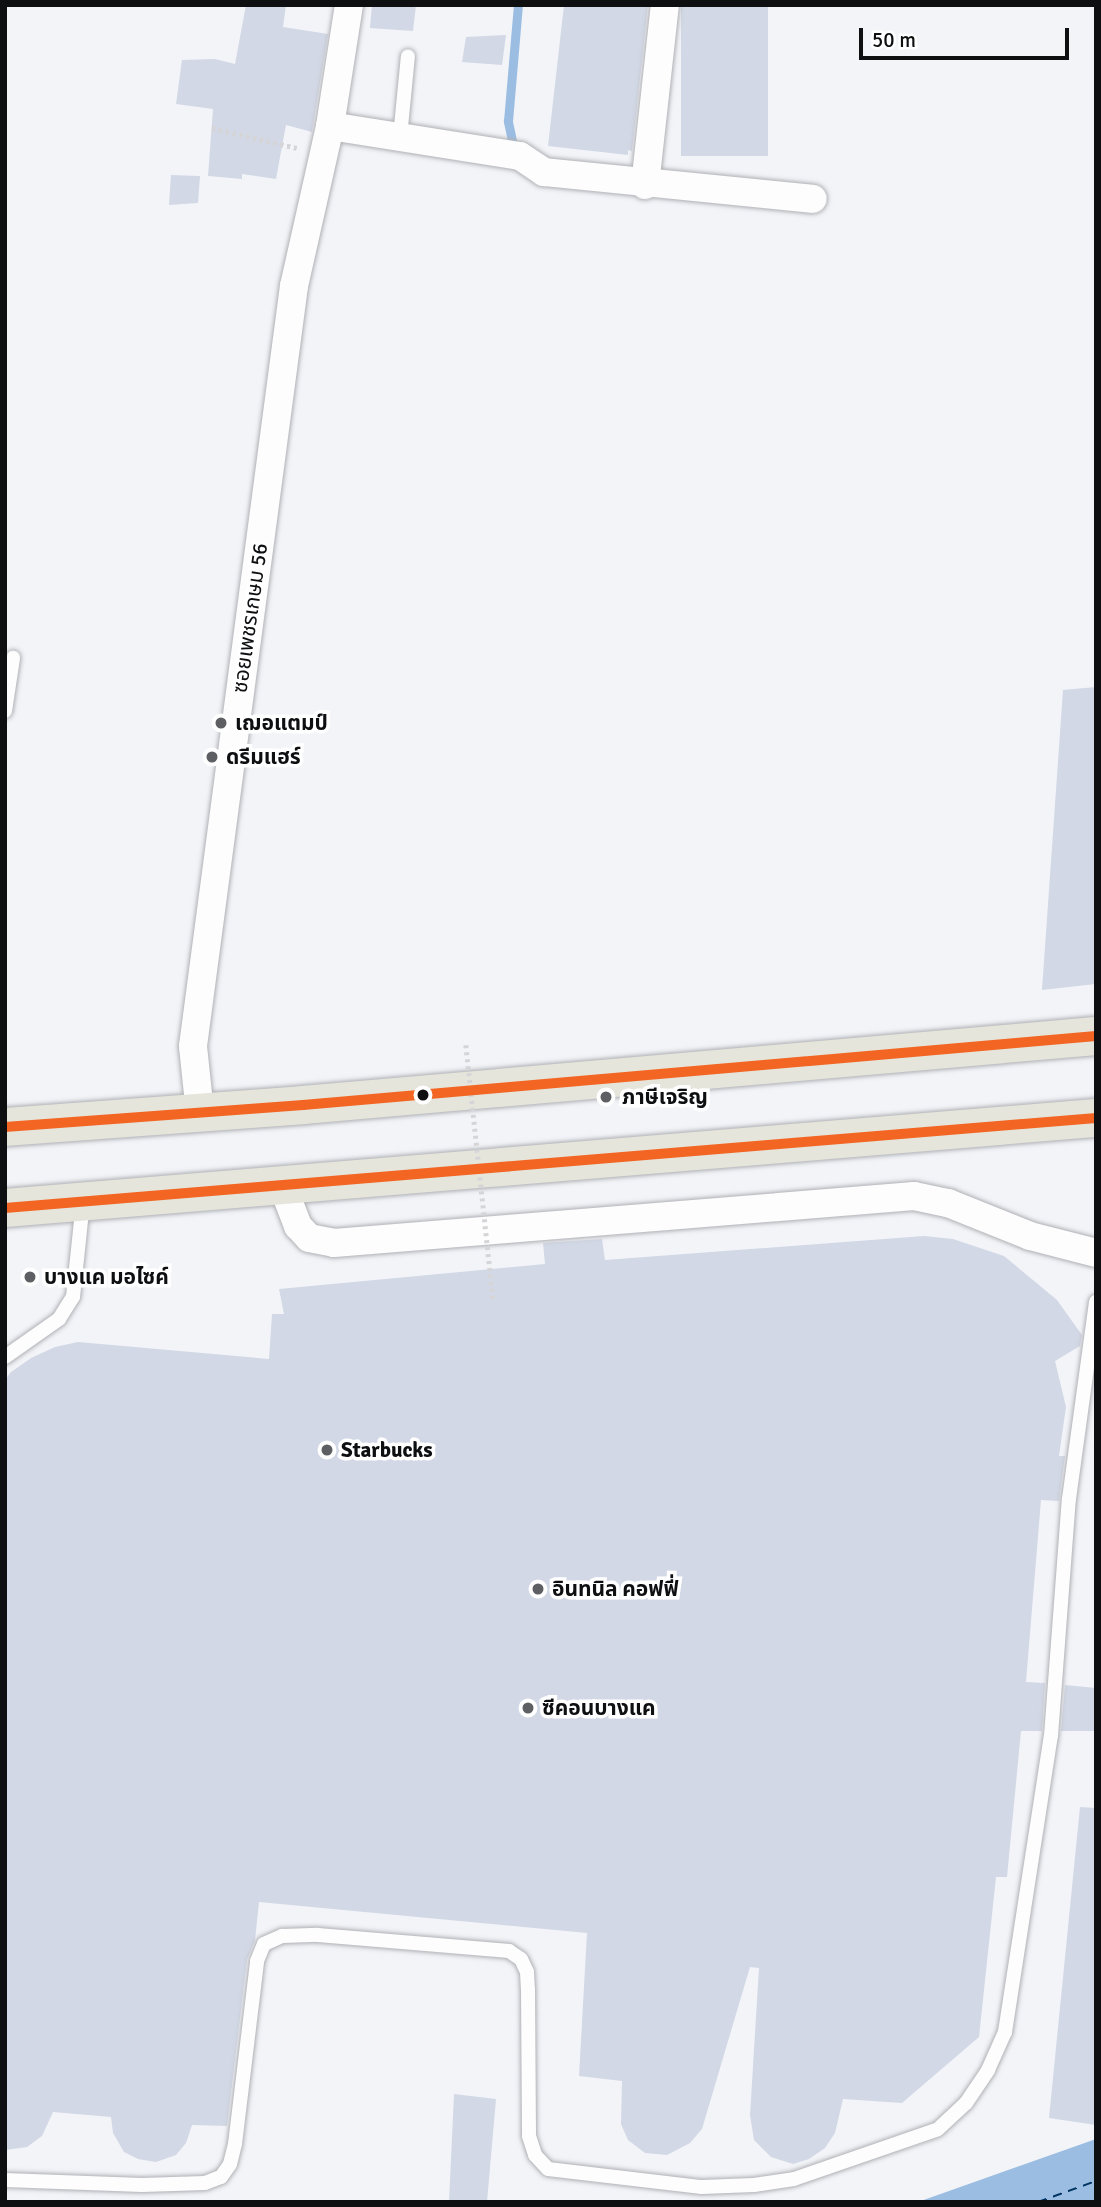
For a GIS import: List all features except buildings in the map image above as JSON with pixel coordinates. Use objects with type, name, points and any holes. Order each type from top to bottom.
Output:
[{"type":"main road","points":[[5,1127],[200,1113],[1096,1036]]},
{"type":"main road","points":[[5,1208],[1096,1118]]},
{"type":"street","name":"ซอยเพชรเกษม 56","points":[[200,1113],[193,1046],[293,286],[330,126],[349,5]]},
{"type":"street","points":[[645,183],[665,5]]},
{"type":"street","points":[[330,126],[474,151],[515,155],[544,173],[813,199]]},
{"type":"street","points":[[283,1187],[298,1226],[309,1238],[334,1243],[914,1196],[948,1203],[1030,1236],[1096,1253]]},
{"type":"lane","points":[[400,137],[408,57]]},
{"type":"lane","points":[[5,711],[13,658]]},
{"type":"lane","points":[[5,1357],[59,1319],[74,1297],[83,1202]]},
{"type":"lane","points":[[5,2180],[142,2185],[205,2183],[221,2177],[230,2164],[235,2144],[257,1961],[264,1944],[282,1936],[318,1935],[509,1951],[521,1959],[528,1989],[528,2136],[535,2155],[548,2169],[702,2187],[754,2185],[794,2179],[938,2129],[966,2103],[988,2070],[1005,2032],[1051,1736],[1069,1499],[1096,1302]]},
{"type":"path","points":[[212,128],[324,154]]},
{"type":"path","points":[[466,1045],[493,1299]]},
{"type":"water","points":[[1096,2139],[1096,2202],[918,2202]]},
{"type":"waterway","points":[[514,150],[508,121],[518,5]]},
{"type":"ferry route","points":[[1038,2202],[1096,2181]]},
{"type":"transit line","points":[[5,1127],[303,1105],[1096,1036]]},
{"type":"transit line","points":[[5,1208],[1096,1118]]},
{"type":"place","name":"เฌอแตมป์","points":[[221,723]]},
{"type":"place","name":"ดรีมแฮร์","points":[[212,757]]},
{"type":"place","name":"ภาษีเจริญ","points":[[606,1097]]},
{"type":"place","name":"บางแค มอไซค์","points":[[30,1277]]},
{"type":"place","name":"Starbucks","points":[[327,1450]]},
{"type":"place","name":"อินทนิล คอฟฟี่","points":[[538,1589]]},
{"type":"place","name":"ซีคอนบางแค","points":[[528,1708]]}]
